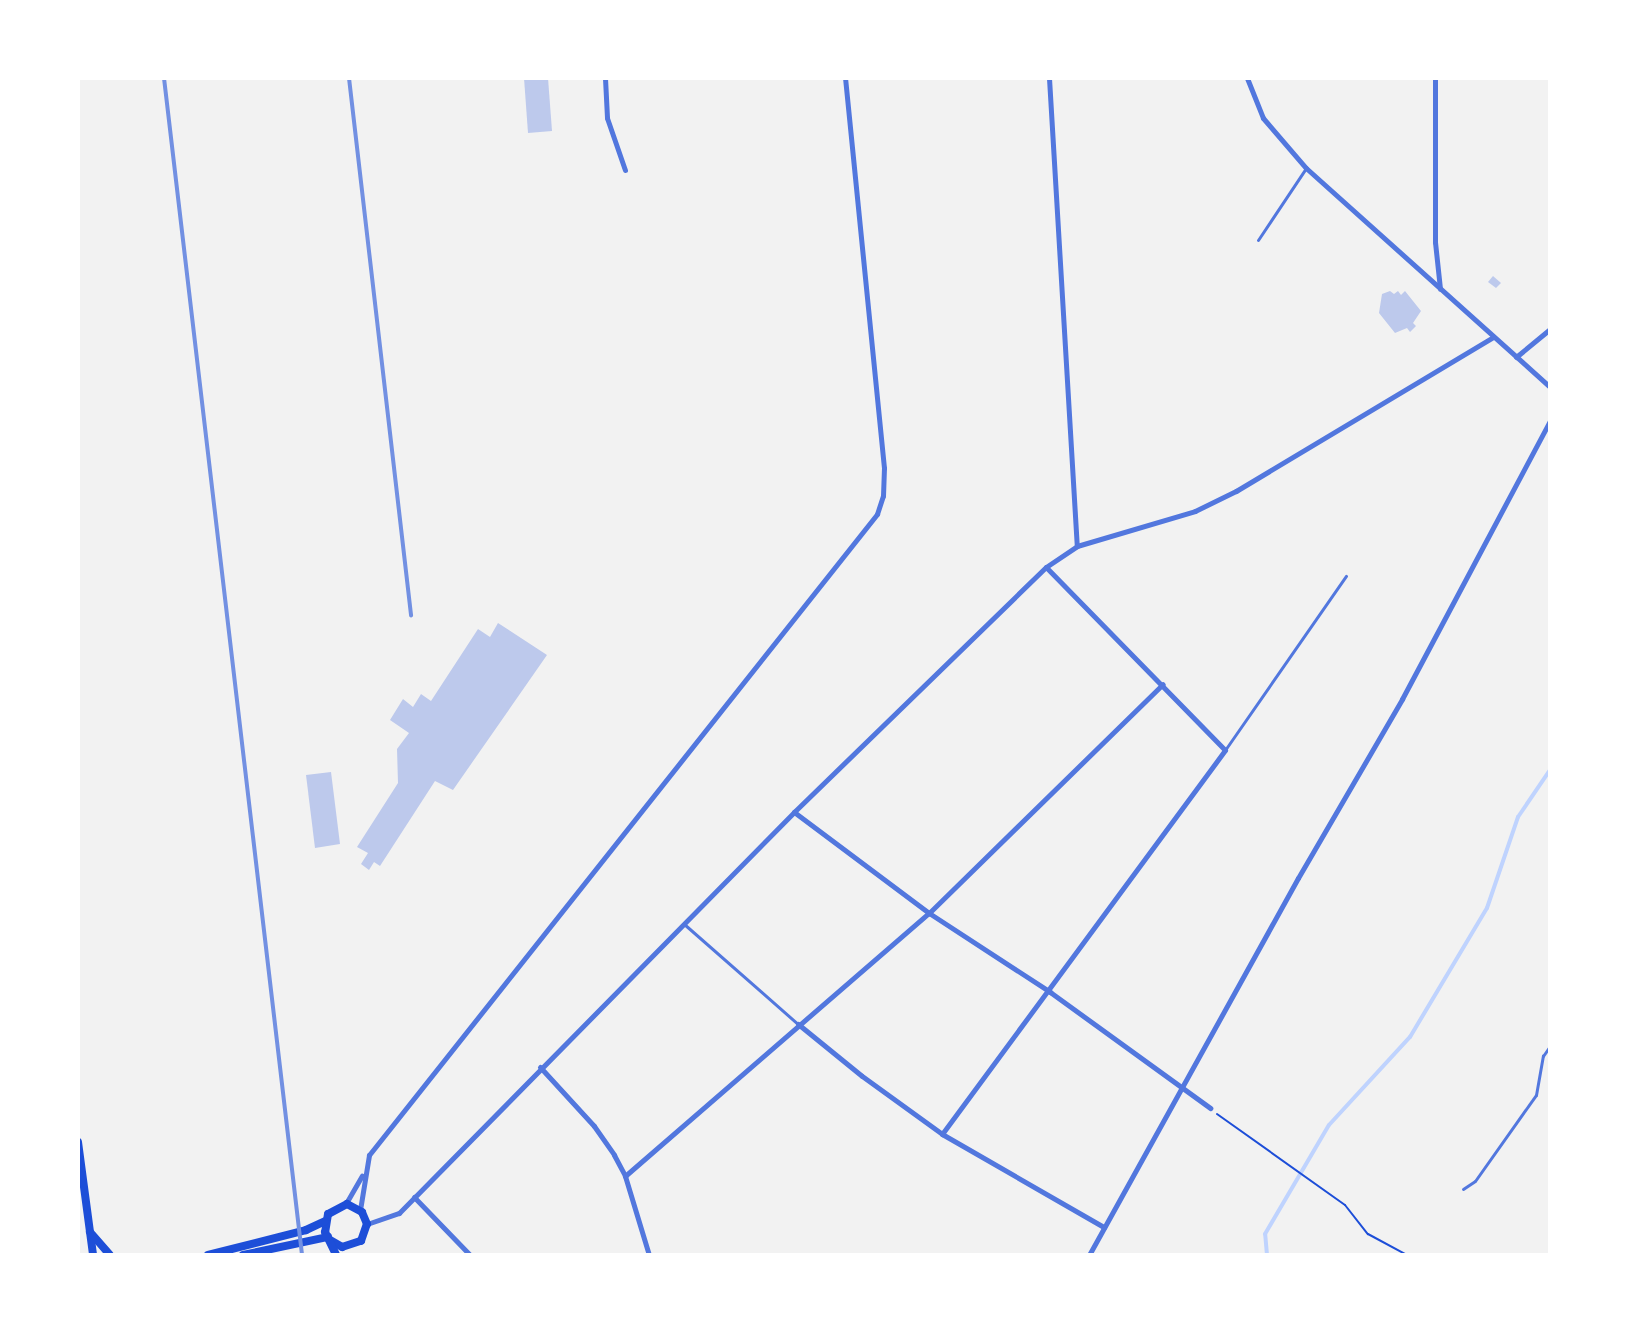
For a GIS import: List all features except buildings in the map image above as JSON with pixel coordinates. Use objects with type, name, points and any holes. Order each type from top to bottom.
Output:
[{"type":"main road","points":[[78,1142],[93,1255]]},
{"type":"main road","points":[[208,1255],[306,1230],[325,1221],[332,1210],[345,1205],[360,1210],[367,1224],[359,1255]]},
{"type":"main road","points":[[325,1221],[336,1255]]},
{"type":"main road","points":[[89,1231],[110,1255]]},
{"type":"main road","points":[[243,1255],[329,1239],[349,1247],[365,1235]]},
{"type":"street","points":[[605,78],[607,118],[625,170]]},
{"type":"street","points":[[360,1210],[363,1176],[369,1155],[877,514],[884,468],[845,78]]},
{"type":"street","points":[[1049,78],[1077,546]]},
{"type":"street","points":[[1247,78],[1263,118],[1306,168],[1550,387]]},
{"type":"street","points":[[1435,78],[1435,242],[1440,290]]},
{"type":"street","points":[[1516,357],[1550,329]]},
{"type":"street","points":[[367,1224],[399,1213],[794,812],[1046,567],[1077,546],[1195,511],[1236,491],[1493,337]]},
{"type":"street","points":[[1089,1255],[1298,878],[1402,699],[1550,421]]},
{"type":"street","points":[[942,1134],[1050,992],[1225,750],[1046,567]]},
{"type":"street","points":[[625,1176],[929,913],[1163,684]]},
{"type":"street","points":[[794,812],[929,913],[1050,992],[1210,1108]]},
{"type":"street","points":[[798,1024],[958,1145],[1104,1227]]},
{"type":"street","points":[[540,1067],[594,1126],[625,1176],[649,1255]]},
{"type":"street","points":[[345,1205],[363,1176]]},
{"type":"street","points":[[414,1197],[470,1255]]},
{"type":"lane","points":[[1258,240],[1306,168]]},
{"type":"lane","points":[[1225,750],[1346,576]]},
{"type":"lane","points":[[684,924],[798,1024]]},
{"type":"lane","points":[[1463,1189],[1475,1181],[1536,1095],[1543,1056],[1550,1046]]},
{"type":"path","points":[[1210,1108],[1349,1209],[1357,1225],[1368,1234],[1407,1255]]},
{"type":"waterway","points":[[1267,1255],[1265,1234],[1329,1125],[1410,1037],[1487,908],[1518,817],[1550,770]]},
{"type":"railway","points":[[164,78],[302,1255]]},
{"type":"railway","points":[[349,78],[411,615]]}]
